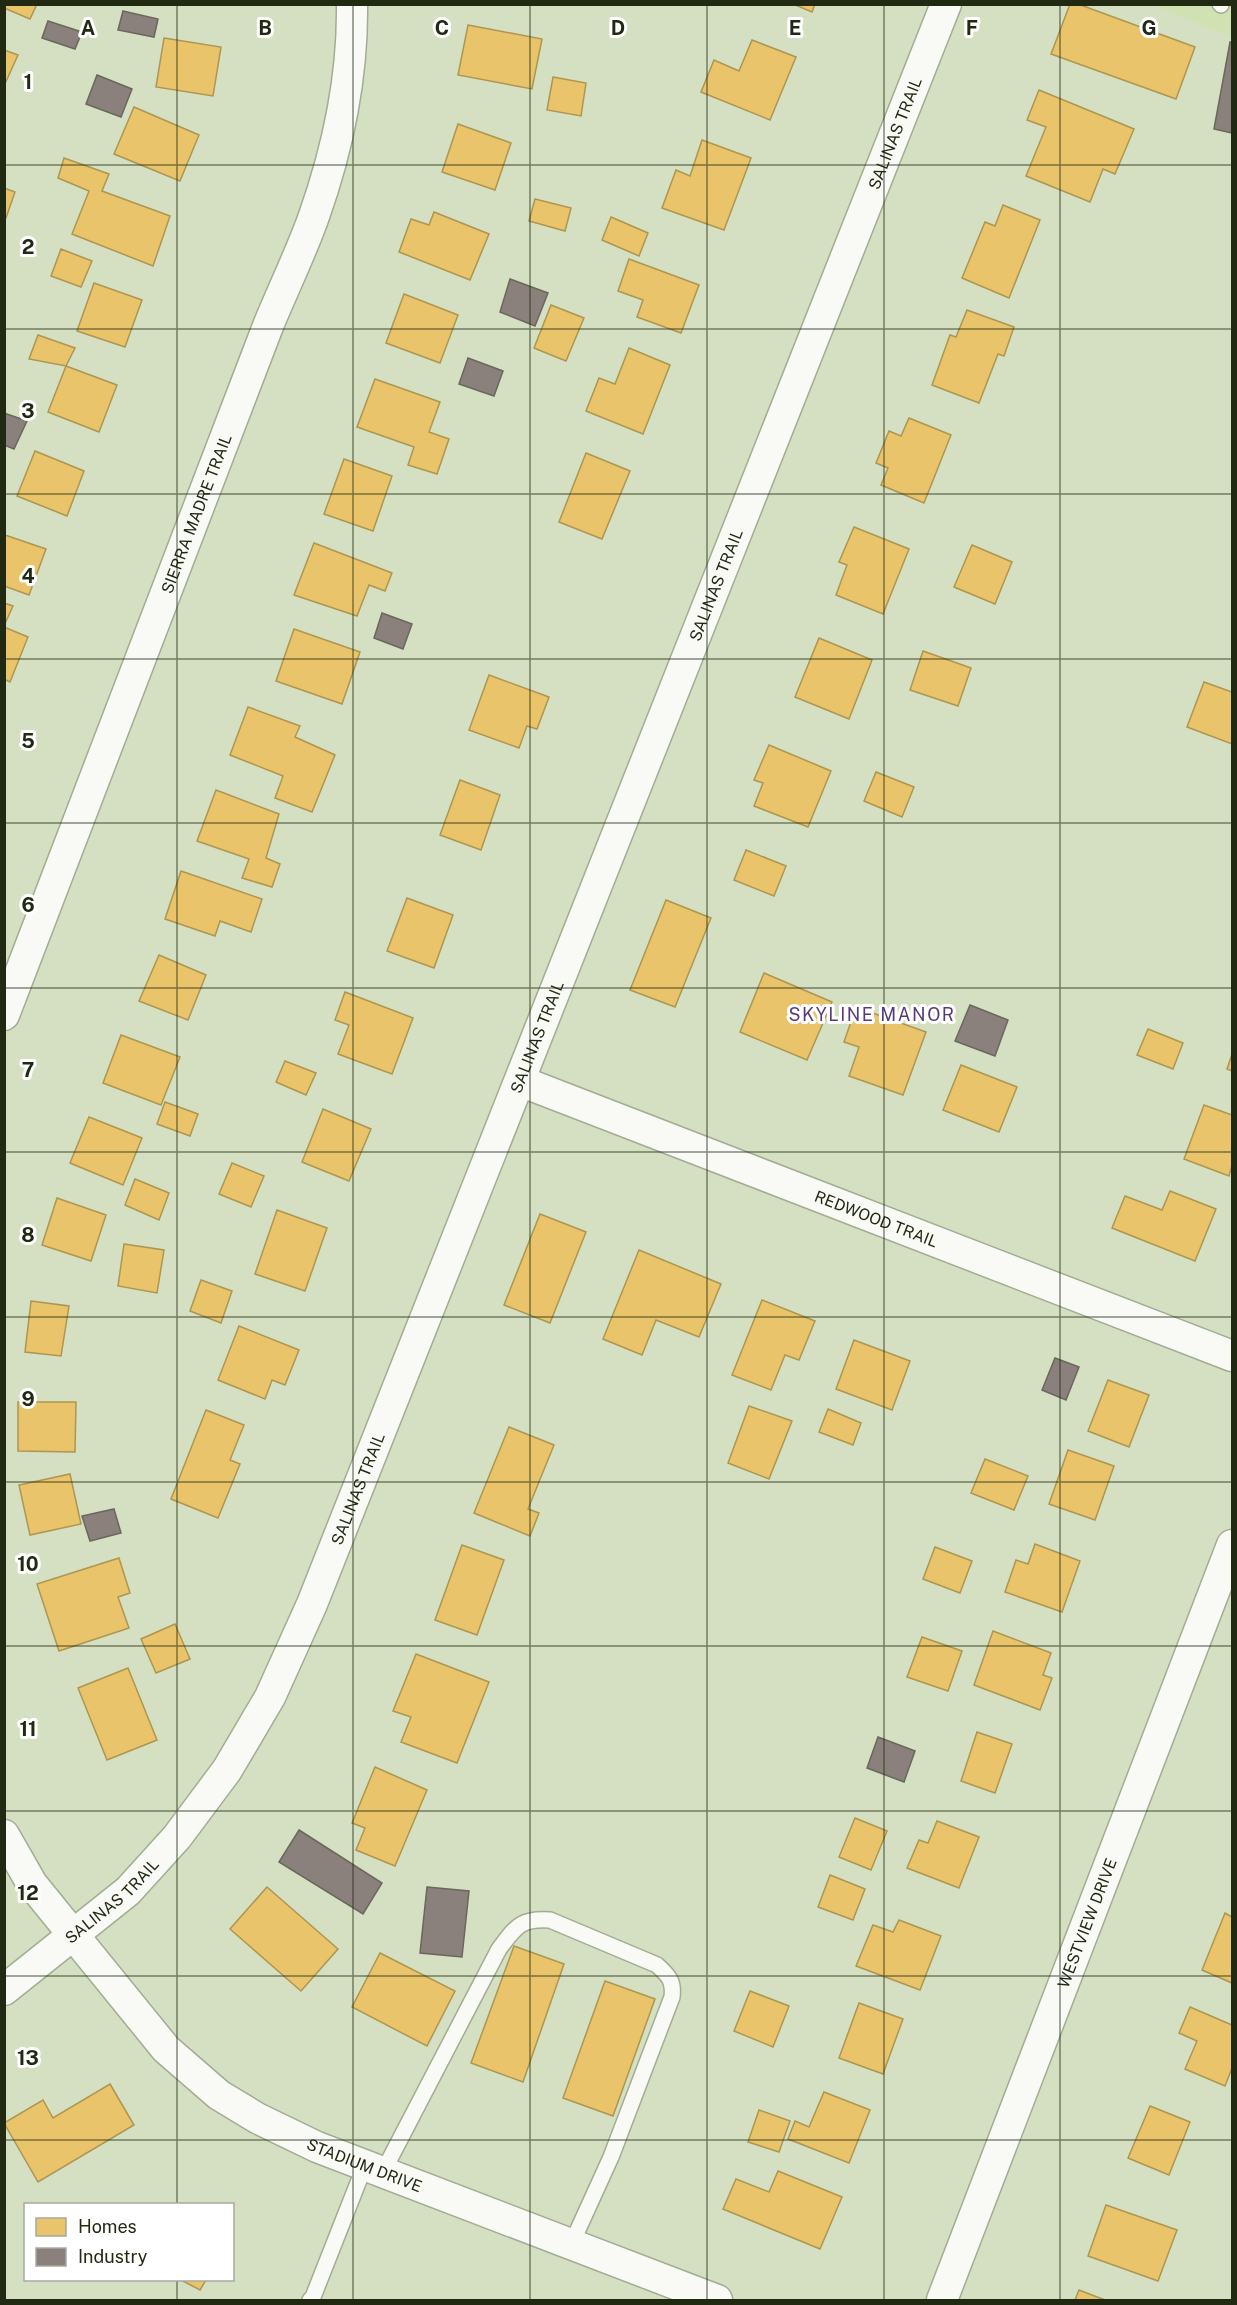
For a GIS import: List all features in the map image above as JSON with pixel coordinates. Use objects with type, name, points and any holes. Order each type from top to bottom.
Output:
[{"type":"street","name":"SIERRA MADRE TRAIL","points":[[4,1015],[268,326],[314,217],[334,151],[346,90],[352,4]]},
{"type":"street","name":"SALINAS TRAIL","points":[[4,1990],[128,1892],[177,1837],[227,1770],[270,1697],[312,1604],[946,4]]},
{"type":"street","name":"REDWOOD TRAIL","points":[[520,1081],[1233,1356]]},
{"type":"street","name":"WESTVIEW DRIVE","points":[[942,2301],[1233,1545]]},
{"type":"street","points":[[4,1835],[32,1884],[74,1936]]},
{"type":"street","name":"STADIUM DRIVE","points":[[74,1936],[166,2049],[219,2095],[257,2118],[317,2146],[717,2301]]},
{"type":"lane","points":[[310,2301],[314,2297],[374,2168],[498,1949],[514,1929],[531,1919],[550,1920],[657,1965],[668,1975],[674,1985],[672,1997],[611,2157],[572,2245]]},
{"type":"shaded area","points":[[1154,5],[1232,5],[1232,37]]},
{"type":"building: Homes","points":[[4,4],[37,4],[30,19],[4,8]]},
{"type":"building: Homes","points":[[793,4],[815,4],[812,12]]},
{"type":"building: Homes","points":[[1070,4],[1078,4],[1195,47],[1176,99],[1051,54]]},
{"type":"building: Homes","points":[[468,25],[542,39],[532,89],[458,75]]},
{"type":"building: Homes","points":[[164,38],[221,47],[213,96],[156,87]]},
{"type":"building: Homes","points":[[752,40],[796,57],[770,120],[701,92],[714,60],[739,71]]},
{"type":"building: Homes","points":[[4,50],[18,55],[4,86]]},
{"type":"building: Homes","points":[[553,77],[586,83],[581,116],[547,110]]},
{"type":"building: Homes","points":[[1039,90],[1134,129],[1115,174],[1103,169],[1090,202],[1026,176],[1046,127],[1027,120]]},
{"type":"building: Homes","points":[[134,107],[199,135],[180,181],[114,154]]},
{"type":"building: Homes","points":[[458,124],[511,143],[495,190],[442,172]]},
{"type":"building: Homes","points":[[702,140],[751,158],[724,230],[662,208],[676,170],[690,176]]},
{"type":"building: Homes","points":[[64,158],[109,174],[102,191],[170,216],[153,266],[72,234],[89,191],[58,178]]},
{"type":"building: Homes","points":[[4,188],[15,192],[6,218],[4,217]]},
{"type":"building: Homes","points":[[535,199],[571,208],[565,231],[529,221]]},
{"type":"building: Homes","points":[[1003,205],[1040,220],[1009,298],[962,278],[985,222],[995,226]]},
{"type":"building: Homes","points":[[434,212],[489,234],[470,280],[399,252],[411,219],[429,225]]},
{"type":"building: Homes","points":[[611,217],[648,233],[639,256],[602,240]]},
{"type":"building: Homes","points":[[61,249],[92,261],[81,287],[51,276]]},
{"type":"building: Homes","points":[[629,259],[699,285],[681,333],[637,317],[643,300],[618,291]]},
{"type":"building: Homes","points":[[94,283],[142,300],[125,347],[77,331]]},
{"type":"building: Homes","points":[[404,294],[458,315],[440,363],[386,343]]},
{"type":"building: Homes","points":[[551,305],[584,318],[566,361],[534,348]]},
{"type":"building: Homes","points":[[967,310],[1014,327],[1004,356],[998,354],[979,403],[932,385],[950,335],[956,337]]},
{"type":"building: Homes","points":[[38,335],[75,348],[66,366],[29,359]]},
{"type":"building: Homes","points":[[629,348],[670,365],[643,434],[586,411],[599,378],[615,384]]},
{"type":"building: Homes","points":[[66,366],[117,385],[99,432],[48,412]]},
{"type":"building: Homes","points":[[375,379],[440,402],[429,432],[449,439],[437,474],[408,465],[414,447],[357,427]]},
{"type":"building: Homes","points":[[909,418],[951,435],[924,503],[881,485],[888,468],[876,463],[889,431],[901,436]]},
{"type":"building: Homes","points":[[35,451],[84,471],[67,516],[17,496]]},
{"type":"building: Homes","points":[[586,453],[630,471],[602,539],[559,522]]},
{"type":"building: Homes","points":[[344,459],[392,476],[373,531],[324,514]]},
{"type":"building: Homes","points":[[854,527],[909,549],[883,614],[836,595],[847,565],[839,562]]},
{"type":"building: Homes","points":[[5,535],[46,549],[29,595],[4,586]]},
{"type":"building: Homes","points":[[314,543],[392,573],[385,591],[369,585],[357,616],[294,595]]},
{"type":"building: Homes","points":[[972,545],[1012,562],[995,604],[954,587]]},
{"type":"building: Homes","points":[[4,603],[13,606],[4,626]]},
{"type":"building: Homes","points":[[4,627],[28,637],[10,682],[4,679]]},
{"type":"building: Homes","points":[[294,629],[360,652],[342,704],[276,681]]},
{"type":"building: Homes","points":[[819,638],[872,660],[849,719],[795,697]]},
{"type":"building: Homes","points":[[923,651],[971,668],[958,706],[910,690]]},
{"type":"building: Homes","points":[[489,675],[549,697],[537,729],[527,726],[519,748],[469,730]]},
{"type":"building: Homes","points":[[1204,682],[1232,692],[1232,744],[1187,727]]},
{"type":"building: Homes","points":[[248,707],[300,726],[295,737],[335,755],[312,812],[275,798],[283,776],[230,755]]},
{"type":"building: Homes","points":[[769,745],[831,771],[808,827],[754,806],[763,783],[754,780]]},
{"type":"building: Homes","points":[[876,772],[914,787],[902,817],[864,801]]},
{"type":"building: Homes","points":[[460,780],[500,795],[481,850],[440,835]]},
{"type":"building: Homes","points":[[216,790],[279,814],[266,858],[280,864],[272,887],[242,878],[249,859],[197,841]]},
{"type":"building: Homes","points":[[746,850],[786,866],[774,896],[734,880]]},
{"type":"building: Homes","points":[[181,871],[262,899],[251,932],[220,921],[215,936],[165,919]]},
{"type":"building: Homes","points":[[407,898],[453,915],[434,968],[387,951]]},
{"type":"building: Homes","points":[[666,900],[711,918],[675,1007],[630,990]]},
{"type":"building: Homes","points":[[159,955],[206,975],[188,1020],[139,1001]]},
{"type":"building: Homes","points":[[764,973],[832,1002],[807,1060],[740,1032]]},
{"type":"building: Homes","points":[[345,992],[413,1018],[392,1074],[338,1054],[349,1025],[335,1020]]},
{"type":"building: Homes","points":[[856,1007],[926,1032],[903,1095],[849,1076],[859,1047],[844,1042]]},
{"type":"building: Homes","points":[[1148,1029],[1183,1043],[1173,1069],[1137,1055]]},
{"type":"building: Homes","points":[[121,1035],[180,1057],[161,1105],[103,1083]]},
{"type":"building: Homes","points":[[1232,1054],[1232,1071],[1227,1069]]},
{"type":"building: Homes","points":[[285,1061],[316,1073],[306,1095],[276,1082]]},
{"type":"building: Homes","points":[[961,1065],[1017,1087],[999,1132],[943,1110]]},
{"type":"building: Homes","points":[[165,1102],[198,1114],[190,1136],[157,1124]]},
{"type":"building: Homes","points":[[1204,1105],[1232,1115],[1232,1165],[1229,1176],[1184,1159]]},
{"type":"building: Homes","points":[[323,1109],[371,1129],[349,1181],[302,1162]]},
{"type":"building: Homes","points":[[89,1117],[142,1138],[123,1185],[70,1163]]},
{"type":"building: Homes","points":[[232,1163],[264,1176],[251,1207],[219,1194]]},
{"type":"building: Homes","points":[[135,1179],[169,1193],[159,1220],[125,1205]]},
{"type":"building: Homes","points":[[1170,1191],[1216,1209],[1195,1261],[1112,1228],[1125,1196],[1162,1210]]},
{"type":"building: Homes","points":[[57,1198],[106,1215],[91,1261],[42,1245]]},
{"type":"building: Homes","points":[[277,1210],[327,1228],[305,1291],[255,1274]]},
{"type":"building: Homes","points":[[540,1214],[586,1232],[550,1323],[504,1305]]},
{"type":"building: Homes","points":[[124,1244],[164,1250],[157,1293],[118,1286]]},
{"type":"building: Homes","points":[[639,1250],[721,1284],[699,1337],[656,1320],[642,1355],[603,1339]]},
{"type":"building: Homes","points":[[201,1280],[232,1291],[221,1323],[190,1311]]},
{"type":"building: Homes","points":[[762,1300],[815,1321],[799,1360],[785,1355],[771,1390],[732,1375]]},
{"type":"building: Homes","points":[[31,1301],[69,1306],[61,1356],[25,1352]]},
{"type":"building: Homes","points":[[239,1326],[299,1350],[285,1385],[272,1380],[265,1399],[218,1380]]},
{"type":"building: Homes","points":[[854,1340],[910,1361],[892,1410],[836,1389]]},
{"type":"building: Homes","points":[[1108,1380],[1149,1395],[1129,1447],[1088,1431]]},
{"type":"building: Homes","points":[[18,1402],[76,1402],[75,1452],[18,1451]]},
{"type":"building: Homes","points":[[749,1406],[792,1421],[769,1479],[728,1463]]},
{"type":"building: Homes","points":[[828,1409],[861,1423],[853,1445],[819,1432]]},
{"type":"building: Homes","points":[[206,1410],[244,1425],[230,1460],[240,1464],[218,1518],[171,1499]]},
{"type":"building: Homes","points":[[509,1427],[554,1445],[528,1509],[539,1513],[530,1536],[474,1513]]},
{"type":"building: Homes","points":[[1068,1450],[1114,1466],[1095,1520],[1049,1504]]},
{"type":"building: Homes","points":[[985,1459],[1028,1476],[1014,1510],[971,1493]]},
{"type":"building: Homes","points":[[70,1474],[81,1524],[30,1535],[19,1485]]},
{"type":"building: Homes","points":[[1035,1544],[1080,1561],[1062,1612],[1005,1592],[1016,1560],[1028,1564]]},
{"type":"building: Homes","points":[[462,1545],[504,1560],[477,1635],[435,1620]]},
{"type":"building: Homes","points":[[935,1547],[972,1561],[960,1593],[923,1579]]},
{"type":"building: Homes","points":[[119,1558],[130,1593],[118,1597],[129,1628],[59,1651],[37,1584]]},
{"type":"building: Homes","points":[[175,1624],[190,1659],[156,1673],[141,1639]]},
{"type":"building: Homes","points":[[993,1631],[1051,1653],[1043,1675],[1052,1678],[1040,1710],[974,1685]]},
{"type":"building: Homes","points":[[922,1637],[962,1651],[948,1691],[907,1677]]},
{"type":"building: Homes","points":[[416,1654],[489,1682],[457,1763],[401,1742],[411,1717],[393,1711]]},
{"type":"building: Homes","points":[[128,1668],[157,1740],[107,1760],[78,1688]]},
{"type":"building: Homes","points":[[977,1732],[1012,1744],[995,1793],[961,1781]]},
{"type":"building: Homes","points":[[375,1767],[427,1790],[395,1866],[356,1850],[365,1828],[352,1823]]},
{"type":"building: Homes","points":[[855,1818],[887,1831],[871,1870],[839,1857]]},
{"type":"building: Homes","points":[[937,1821],[979,1837],[959,1888],[907,1868],[919,1840],[928,1843]]},
{"type":"building: Homes","points":[[830,1875],[865,1889],[853,1920],[818,1907]]},
{"type":"building: Homes","points":[[267,1887],[338,1949],[301,1991],[230,1929]]},
{"type":"building: Homes","points":[[1225,1913],[1232,1917],[1232,1983],[1202,1970]]},
{"type":"building: Homes","points":[[899,1920],[941,1936],[920,1990],[856,1966],[873,1925],[893,1932]]},
{"type":"building: Homes","points":[[514,1946],[564,1964],[523,2082],[471,2063]]},
{"type":"building: Homes","points":[[380,1953],[455,1991],[427,2046],[352,2007]]},
{"type":"building: Homes","points":[[605,1981],[655,1999],[613,2116],[563,2098]]},
{"type":"building: Homes","points":[[750,1991],[789,2006],[773,2047],[734,2031]]},
{"type":"building: Homes","points":[[859,2003],[903,2019],[883,2074],[839,2058]]},
{"type":"building: Homes","points":[[1190,2007],[1232,2025],[1232,2068],[1225,2086],[1185,2069],[1197,2041],[1179,2033]]},
{"type":"building: Homes","points":[[110,2084],[134,2125],[38,2182],[4,2123],[43,2100],[53,2118]]},
{"type":"building: Homes","points":[[824,2092],[870,2110],[849,2163],[788,2139],[795,2121],[809,2127]]},
{"type":"building: Homes","points":[[1150,2106],[1190,2122],[1169,2175],[1128,2158]]},
{"type":"building: Homes","points":[[759,2110],[790,2121],[779,2152],[748,2142]]},
{"type":"building: Homes","points":[[778,2171],[842,2197],[820,2249],[723,2209],[736,2179],[769,2192]]},
{"type":"building: Homes","points":[[1106,2205],[1177,2230],[1158,2281],[1088,2256]]},
{"type":"building: Homes","points":[[183,2281],[205,2281],[200,2290]]},
{"type":"building: Homes","points":[[1079,2290],[1105,2300],[1075,2300]]},
{"type":"building: Industry","points":[[123,11],[158,19],[154,37],[118,30]]},
{"type":"building: Industry","points":[[48,21],[82,32],[75,49],[42,38]]},
{"type":"building: Industry","points":[[1230,42],[1232,43],[1232,133],[1214,129]]},
{"type":"building: Industry","points":[[97,75],[132,89],[121,117],[86,104]]},
{"type":"building: Industry","points":[[510,279],[548,293],[535,326],[500,312]]},
{"type":"building: Industry","points":[[468,358],[503,371],[494,396],[459,384]]},
{"type":"building: Industry","points":[[4,413],[27,421],[14,449],[4,445]]},
{"type":"building: Industry","points":[[382,613],[412,624],[403,649],[374,638]]},
{"type":"building: Industry","points":[[970,1005],[1008,1020],[995,1056],[955,1041]]},
{"type":"building: Industry","points":[[1055,1358],[1079,1367],[1066,1400],[1042,1390]]},
{"type":"building: Industry","points":[[114,1509],[121,1533],[90,1541],[82,1516]]},
{"type":"building: Industry","points":[[878,1737],[915,1751],[904,1782],[867,1768]]},
{"type":"building: Industry","points":[[299,1830],[382,1883],[363,1914],[279,1862]]},
{"type":"building: Industry","points":[[427,1887],[469,1891],[462,1957],[420,1953]]},
{"type":"district","name":"SKYLINE MANOR","points":[[872,1014]]}]
